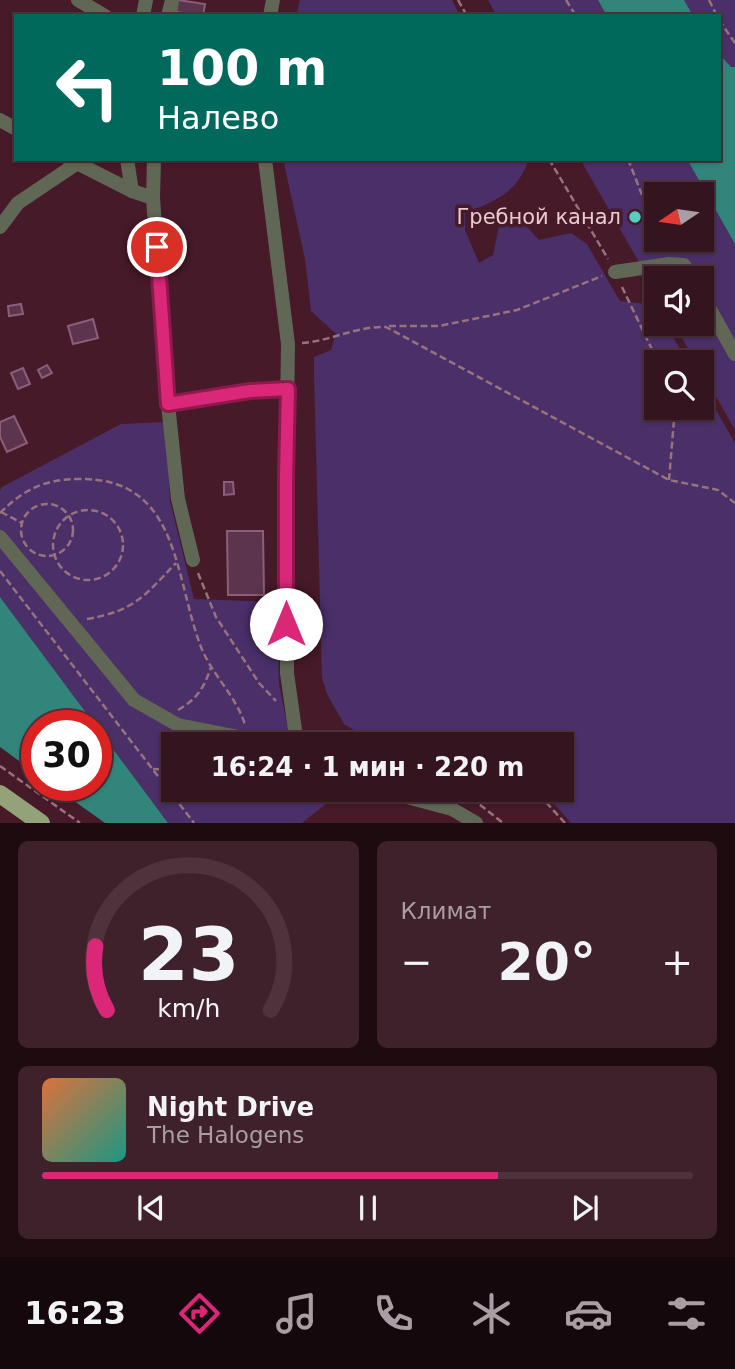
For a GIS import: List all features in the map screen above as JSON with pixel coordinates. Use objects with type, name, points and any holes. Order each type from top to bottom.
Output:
[{"type":"main road","points":[[0,794],[41,823]]},
{"type":"street","points":[[78,0],[102,14]]},
{"type":"street","points":[[127,161],[132,191]]},
{"type":"street","points":[[154,161],[153,198],[168,404],[178,499],[193,560]]},
{"type":"street","points":[[265,161],[288,344],[287,673],[295,732]]},
{"type":"street","points":[[0,227],[18,203],[72,162],[132,191],[153,198]]},
{"type":"street","points":[[656,266],[685,266]]},
{"type":"street","points":[[615,272],[644,268]]},
{"type":"street","points":[[714,316],[735,354]]},
{"type":"street","points":[[168,404],[250,391],[288,389]]},
{"type":"street","points":[[0,537],[134,700],[178,725],[209,732]]},
{"type":"street","points":[[426,802],[452,809],[477,823]]},
{"type":"path","points":[[721,23],[735,43]]},
{"type":"path","points":[[629,161],[644,200]]},
{"type":"path","points":[[288,344],[316,342],[367,326],[439,326],[517,310],[615,272]]},
{"type":"path","points":[[386,327],[669,480],[718,490],[735,503]]},
{"type":"path","points":[[669,480],[674,420]]},
{"type":"path","points":[[22,523],[1,513],[13,500],[32,487],[64,479],[89,478],[124,487],[141,497],[156,513],[168,532],[201,647],[242,713],[247,732]]},
{"type":"path","points":[[40,504],[60,506],[69,515],[74,527],[72,539],[65,549],[55,555],[41,555],[29,549],[22,537],[22,523],[28,512],[40,504]]},
{"type":"path","points":[[94,510],[116,524],[122,540],[120,557],[116,565],[103,576],[87,579],[70,575],[55,555],[55,532],[69,515],[94,510]]},
{"type":"path","points":[[193,560],[216,617],[259,683],[293,719]]},
{"type":"path","points":[[67,619],[88,619],[131,606],[148,594],[176,563]]},
{"type":"path","points":[[0,571],[194,823]]},
{"type":"path","points":[[155,714],[179,710],[195,700],[204,688],[212,667]]},
{"type":"path","points":[[0,766],[80,823]]},
{"type":"path","points":[[153,769],[161,769]]},
{"type":"path","points":[[546,802],[565,823]]},
{"type":"shaded area","points":[[300,0],[452,0],[459,14],[296,14]]},
{"type":"shaded area","name":"Гребной канал","points":[[488,0],[735,0],[735,430],[714,393],[714,350],[689,350],[681,336],[714,336],[714,266],[644,266],[644,271],[581,161],[721,161],[721,14],[496,14]]},
{"type":"shaded area","points":[[598,0],[684,0],[692,14],[606,14]]},
{"type":"shaded area","points":[[721,56],[731,67],[735,67],[735,244],[714,207],[714,182],[700,182],[688,161],[721,161]]},
{"type":"shaded area","points":[[283,161],[528,161],[512,188],[465,213],[465,230],[479,263],[493,255],[500,221],[516,215],[539,240],[571,233],[587,244],[620,301],[644,304],[644,336],[672,336],[681,350],[644,350],[644,420],[714,420],[714,407],[735,443],[735,823],[571,823],[552,802],[574,802],[574,732],[357,732],[344,724],[327,694],[322,678],[314,375],[314,357],[331,350],[336,334],[311,311],[305,259]]},
{"type":"shaded area","points":[[166,422],[170,501],[194,599],[277,602],[279,684],[289,732],[161,732],[161,802],[328,802],[302,823],[168,823],[112,748],[112,710],[84,710],[0,597],[2,487],[121,424]]},
{"type":"shaded area","points":[[0,597],[84,710],[21,710],[21,801],[112,801],[112,748],[168,823],[0,823]]},
{"type":"pier","points":[[0,747],[21,762],[21,801],[74,801],[105,823],[0,823]]},
{"type":"building","points":[[178,0],[205,4],[203,14],[176,12]]},
{"type":"building","points":[[21,304],[23,314],[9,316],[8,306]]},
{"type":"building","points":[[93,319],[98,338],[73,344],[68,326]]},
{"type":"building","points":[[47,365],[52,373],[42,378],[38,370]]},
{"type":"building","points":[[23,368],[30,384],[18,389],[11,373]]},
{"type":"building","points":[[14,416],[27,443],[7,452],[0,437],[0,422]]},
{"type":"building","points":[[224,482],[233,482],[234,494],[224,495]]},
{"type":"building","points":[[227,531],[263,531],[264,595],[228,595]]},
{"type":"place","name":"Гребной канал","points":[[635,217]]},
{"type":"route","points":[[157,247],[168,404],[250,391],[288,389],[286,624]]}]
